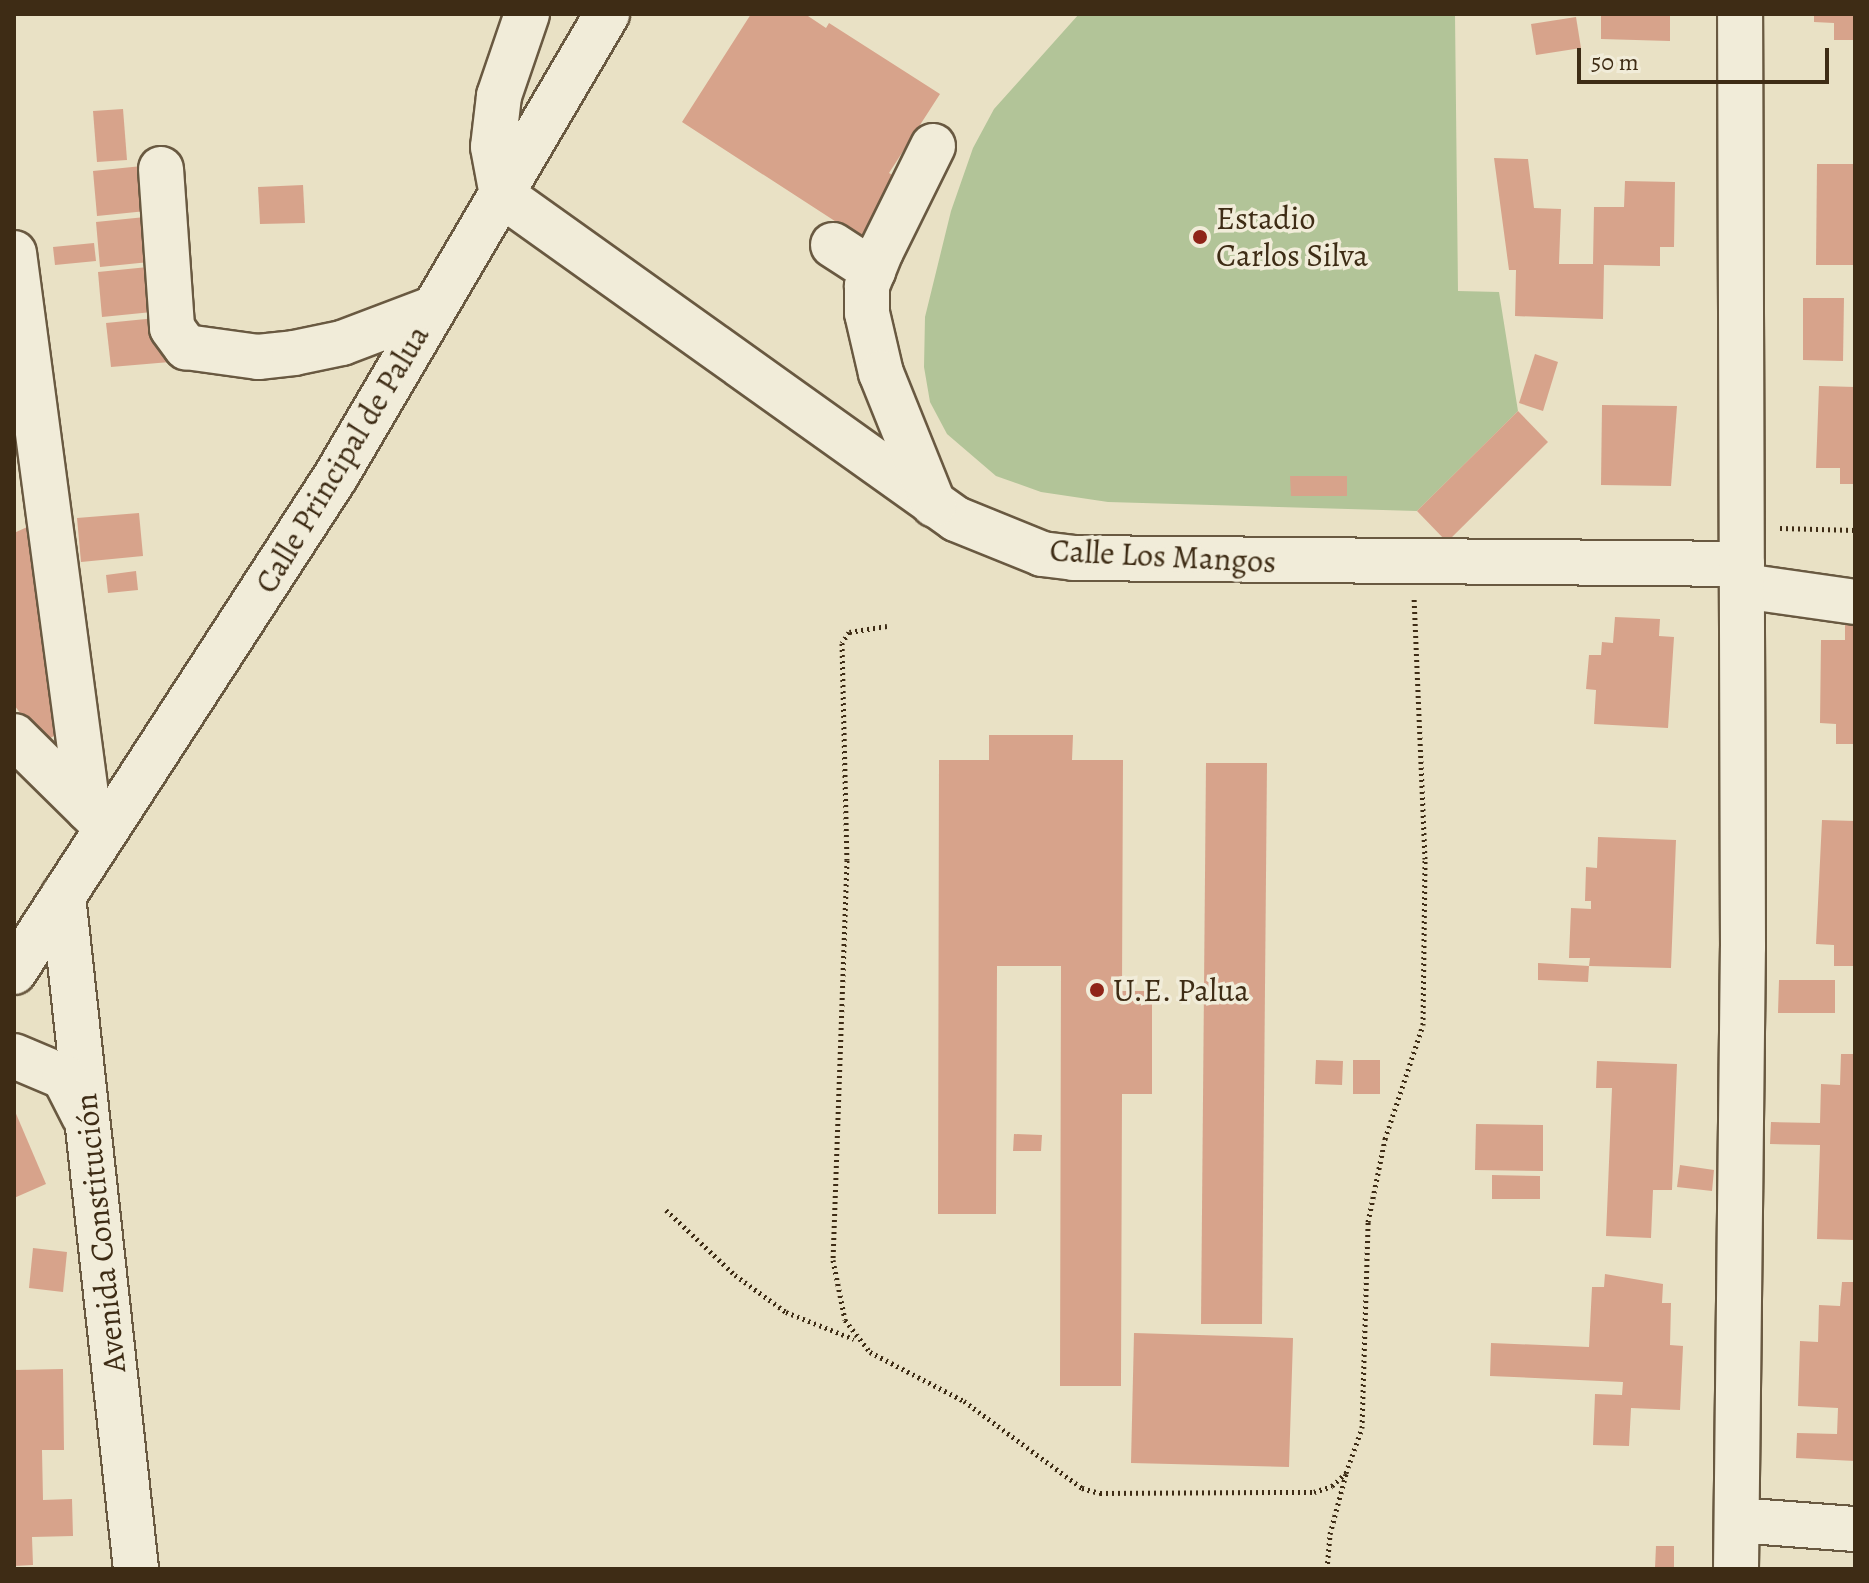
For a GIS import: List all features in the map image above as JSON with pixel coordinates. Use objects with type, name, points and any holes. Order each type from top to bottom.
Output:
[{"type":"street","points":[[502,195],[493,147],[499,96],[527,14]]},
{"type":"street","name":"Calle Principal de Palua","points":[[14,972],[63,896],[98,819],[330,486],[607,14]]},
{"type":"street","points":[[1736,1569],[1743,559],[1740,14]]},
{"type":"street","points":[[933,146],[873,271],[867,313],[881,373],[934,505]]},
{"type":"street","points":[[161,169],[172,328],[186,347],[258,357],[294,353],[342,343],[434,308]]},
{"type":"street","name":"Calle Los Mangos","points":[[502,195],[633,284],[934,505],[1006,541],[1073,558],[1412,563],[1743,559],[1855,602]]},
{"type":"street","points":[[833,245],[873,271]]},
{"type":"street","points":[[14,253],[98,819]]},
{"type":"street","points":[[14,736],[98,819]]},
{"type":"street","name":"Avenida Constitución","points":[[63,896],[136,1569]]},
{"type":"street","points":[[14,1056],[64,1077],[88,1125]]},
{"type":"street","points":[[1737,1520],[1855,1529]]},
{"type":"path","points":[[1743,559],[1855,530]]},
{"type":"path","points":[[1327,1569],[1330,1534],[1362,1428],[1366,1385],[1363,1265],[1368,1222],[1385,1139],[1417,1050],[1426,996],[1412,563]]},
{"type":"path","points":[[855,1339],[838,1299],[833,1260],[847,860],[840,684],[842,643],[849,632],[887,626]]},
{"type":"path","points":[[666,1210],[735,1275],[786,1312],[855,1339],[964,1401],[1082,1488],[1100,1493],[1314,1492],[1332,1486],[1346,1473]]},
{"type":"green space","name":"Estadio Carlos Silva","points":[[1079,14],[1455,14],[1458,291],[1499,292],[1518,411],[1417,511],[1108,502],[1041,492],[996,476],[947,434],[930,402],[924,367],[925,317],[951,211],[973,148],[994,109]]},
{"type":"building","points":[[751,14],[805,14],[826,28],[829,23],[940,94],[889,173],[899,179],[861,238],[682,122]]},
{"type":"building","points":[[1601,14],[1670,14],[1670,41],[1601,39]]},
{"type":"building","points":[[1814,14],[1855,14],[1855,40],[1834,40],[1834,23],[1814,22]]},
{"type":"building","points":[[1576,17],[1581,48],[1536,55],[1531,24]]},
{"type":"building","points":[[123,109],[127,160],[97,162],[93,111]]},
{"type":"building","points":[[1494,158],[1528,159],[1534,208],[1561,209],[1559,264],[1593,264],[1594,207],[1624,207],[1625,181],[1675,182],[1674,247],[1660,247],[1660,266],[1604,265],[1603,319],[1515,316],[1516,270],[1509,270]]},
{"type":"building","points":[[1817,164],[1855,164],[1855,265],[1816,265]]},
{"type":"building","points":[[152,165],[156,210],[97,216],[93,171]]},
{"type":"building","points":[[303,185],[305,223],[260,224],[258,187]]},
{"type":"building","points":[[155,216],[159,261],[100,267],[96,222]]},
{"type":"building","points":[[94,243],[96,261],[55,265],[53,247]]},
{"type":"building","points":[[158,266],[162,311],[102,317],[98,272]]},
{"type":"building","points":[[1803,298],[1844,298],[1843,361],[1803,360]]},
{"type":"building","points":[[166,317],[170,362],[111,367],[106,323]]},
{"type":"building","points":[[1535,354],[1558,362],[1543,411],[1519,403]]},
{"type":"building","points":[[1819,386],[1855,387],[1855,484],[1840,484],[1840,468],[1816,468]]},
{"type":"building","points":[[1602,405],[1677,406],[1671,486],[1601,485]]},
{"type":"building","points":[[1518,411],[1548,442],[1447,542],[1417,511]]},
{"type":"building","points":[[1290,476],[1347,476],[1347,496],[1291,496]]},
{"type":"building","points":[[139,513],[143,556],[81,562],[77,518]]},
{"type":"building","points":[[36,523],[65,730],[43,742],[14,705],[14,533]]},
{"type":"building","points":[[136,571],[138,590],[108,593],[106,575]]},
{"type":"building","points":[[1845,615],[1855,615],[1855,744],[1836,744],[1836,724],[1820,723],[1821,640],[1845,640]]},
{"type":"building","points":[[1615,617],[1660,619],[1659,636],[1674,637],[1668,728],[1594,724],[1596,690],[1586,689],[1589,655],[1601,655],[1602,642],[1613,643]]},
{"type":"building","points":[[989,735],[1073,735],[1072,760],[1123,760],[1122,991],[1152,991],[1152,1094],[1122,1094],[1121,1386],[1060,1386],[1061,966],[997,966],[996,1214],[938,1214],[939,760],[989,760]]},
{"type":"building","points":[[1206,763],[1267,763],[1262,1324],[1201,1324]]},
{"type":"building","points":[[1822,820],[1855,821],[1855,966],[1834,966],[1834,945],[1816,944]]},
{"type":"building","points":[[1598,837],[1676,840],[1671,968],[1589,966],[1590,958],[1569,958],[1571,908],[1591,909],[1591,901],[1585,901],[1586,867],[1597,868]]},
{"type":"building","points":[[1538,963],[1589,966],[1588,982],[1538,980]]},
{"type":"building","points":[[1779,980],[1835,980],[1835,1013],[1778,1013]]},
{"type":"building","points":[[1841,1054],[1855,1054],[1855,1240],[1817,1239],[1820,1145],[1770,1144],[1771,1122],[1820,1123],[1821,1084],[1840,1085]]},
{"type":"building","points":[[1316,1060],[1343,1061],[1342,1085],[1315,1084]]},
{"type":"building","points":[[1353,1060],[1380,1060],[1380,1094],[1353,1094]]},
{"type":"building","points":[[1597,1061],[1677,1064],[1672,1190],[1653,1190],[1651,1238],[1606,1236],[1612,1088],[1596,1088]]},
{"type":"building","points":[[14,1109],[46,1184],[14,1198]]},
{"type":"building","points":[[1476,1124],[1543,1125],[1543,1171],[1475,1170]]},
{"type":"building","points":[[1014,1134],[1042,1135],[1041,1151],[1013,1151]]},
{"type":"building","points":[[1680,1165],[1714,1170],[1712,1191],[1677,1187]]},
{"type":"building","points":[[1492,1175],[1540,1176],[1540,1199],[1492,1199]]},
{"type":"building","points":[[33,1248],[67,1252],[63,1292],[29,1288]]},
{"type":"building","points":[[1605,1274],[1663,1284],[1662,1303],[1671,1303],[1670,1345],[1683,1346],[1680,1410],[1631,1408],[1629,1446],[1593,1445],[1595,1394],[1622,1395],[1623,1382],[1490,1376],[1491,1343],[1589,1347],[1592,1287],[1604,1287]]},
{"type":"building","points":[[1842,1282],[1855,1282],[1855,1461],[1796,1458],[1797,1433],[1837,1434],[1838,1408],[1798,1406],[1800,1341],[1818,1342],[1819,1305],[1840,1306]]},
{"type":"building","points":[[1134,1333],[1293,1338],[1289,1467],[1131,1463]]},
{"type":"building","points":[[63,1369],[64,1450],[42,1450],[43,1500],[72,1499],[73,1536],[32,1537],[33,1565],[14,1566],[14,1370]]},
{"type":"building","points":[[1656,1546],[1674,1546],[1674,1568],[1655,1568]]},
{"type":"place","name":"Estadio Carlos Silva","points":[[1200,237]]},
{"type":"place","name":"U.E. Palua","points":[[1097,990]]}]
